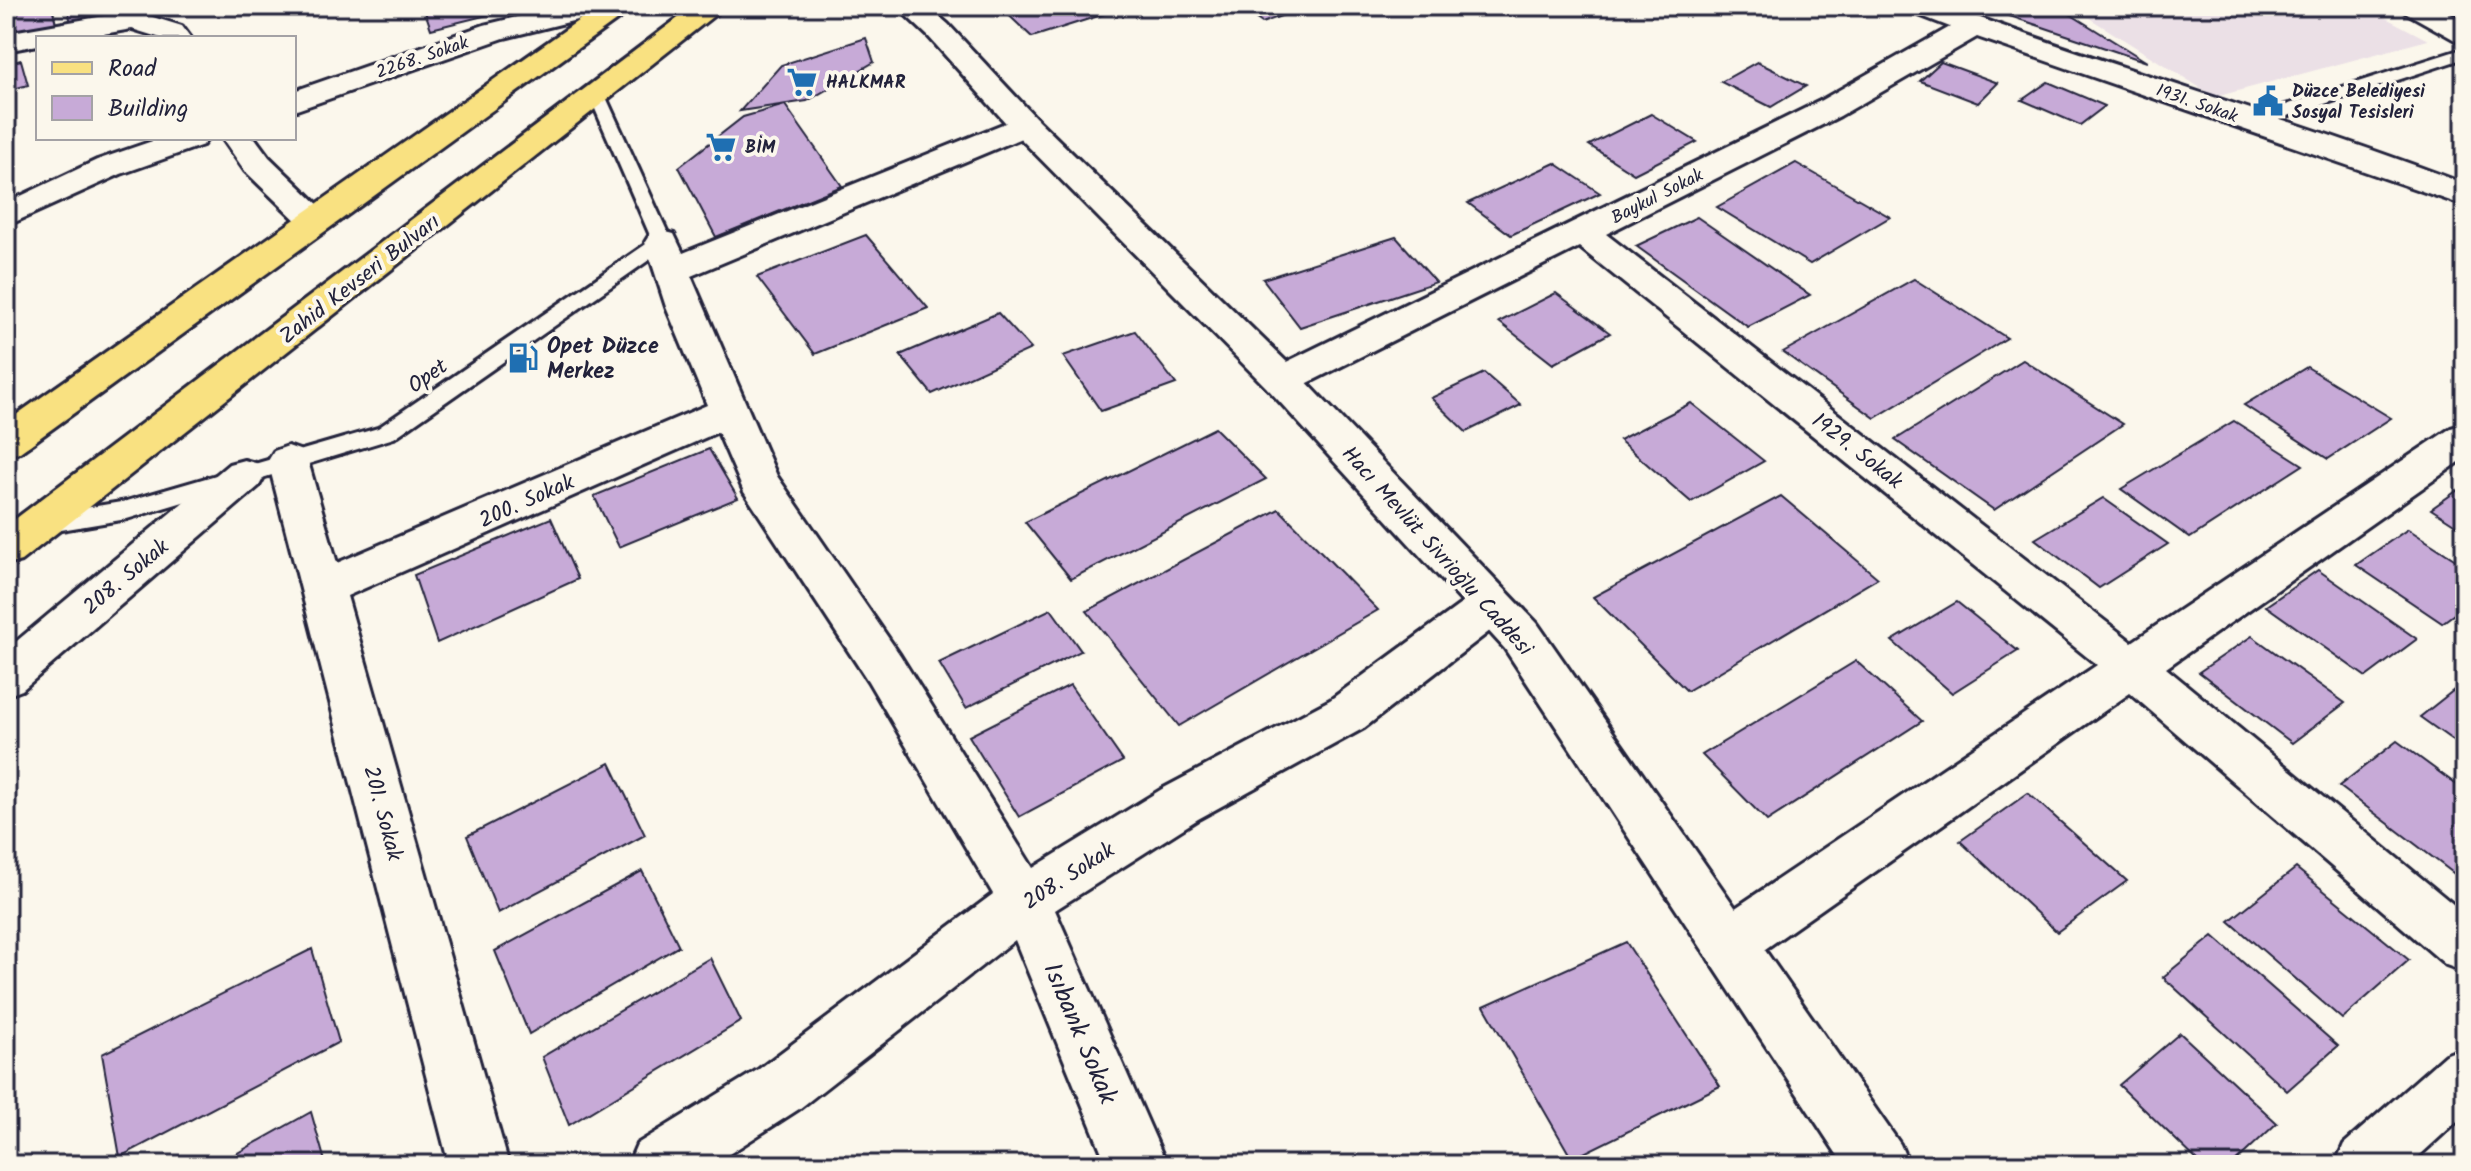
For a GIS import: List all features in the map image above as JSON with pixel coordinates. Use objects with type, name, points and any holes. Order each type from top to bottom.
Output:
[{"type":"main road","points":[[13,437],[618,6]]},
{"type":"main road","name":"Zahid Kevseri Bulvarı","points":[[6,549],[712,6]]},
{"type":"street","name":"2268. Sokak","points":[[296,101],[494,31],[599,6]]},
{"type":"street","name":"Hacı Mevlüt Sivrioğlu Caddesi","points":[[910,6],[938,30],[1025,125],[1282,380],[1521,636],[1879,1165]]},
{"type":"street","points":[[1921,6],[1974,26]]},
{"type":"street","points":[[2415,6],[2465,34]]},
{"type":"street","points":[[41,36],[133,20],[172,32],[175,36]]},
{"type":"street","name":"1931. Sokak","points":[[1974,26],[2388,166],[2465,196]]},
{"type":"street","name":"Baykul Sokak","points":[[1282,380],[1829,109],[1974,26]]},
{"type":"street","points":[[6,42],[36,37]]},
{"type":"street","points":[[667,256],[1025,125]]},
{"type":"street","points":[[6,216],[109,167],[186,140]]},
{"type":"street","points":[[239,140],[257,164],[316,221]]},
{"type":"street","name":"1929. Sokak","points":[[1583,233],[2133,668],[2465,947]]},
{"type":"street","name":"Isıbank Sokak","points":[[667,256],[759,481],[884,668],[1025,901],[1137,1165]]},
{"type":"street","name":"200. Sokak","points":[[323,588],[729,411]]},
{"type":"street","points":[[1729,943],[2465,438]]},
{"type":"street","name":"201. Sokak","points":[[266,468],[323,588],[479,1165]]},
{"type":"street","name":"208. Sokak","points":[[6,677],[266,468]]},
{"type":"street","name":"208. Sokak","points":[[658,1165],[779,1089],[1025,901],[1180,804],[1347,714],[1492,605]]},
{"type":"street","points":[[2365,1165],[2465,1075]]},
{"type":"lane","points":[[2251,122],[2465,53]]},
{"type":"lane","points":[[597,95],[667,256]]},
{"type":"lane","name":"Opet","points":[[37,525],[127,510],[386,433],[667,256]]},
{"type":"shaded area","points":[[2070,6],[2363,6],[2428,40],[2215,97]]},
{"type":"building","points":[[25,6],[52,6],[56,24],[6,37],[6,11]]},
{"type":"building","points":[[67,6],[139,6],[71,23]]},
{"type":"building","points":[[423,6],[524,6],[431,29]]},
{"type":"building","points":[[999,6],[1130,6],[1032,37]]},
{"type":"building","points":[[1238,6],[1309,6],[1262,23]]},
{"type":"building","points":[[1980,6],[2057,6],[2147,62]]},
{"type":"building","points":[[866,38],[874,62],[807,101],[740,111],[781,65]]},
{"type":"building","points":[[21,60],[28,85],[6,91],[6,64]]},
{"type":"building","points":[[1757,62],[1806,86],[1771,107],[1721,82]]},
{"type":"building","points":[[1941,62],[1998,83],[1978,103],[1920,81]]},
{"type":"building","points":[[2048,82],[2105,106],[2080,125],[2022,100]]},
{"type":"building","points":[[785,105],[842,186],[716,237],[679,167],[743,117]]},
{"type":"building","points":[[1651,114],[1697,142],[1634,174],[1589,145]]},
{"type":"building","points":[[1555,163],[1600,193],[1511,235],[1468,203]]},
{"type":"building","points":[[1796,163],[1890,217],[1810,264],[1717,207]]},
{"type":"building","points":[[1697,217],[1810,295],[1748,327],[1636,246]]},
{"type":"building","points":[[866,235],[928,308],[815,354],[757,277]]},
{"type":"building","points":[[1396,237],[1436,282],[1300,327],[1263,279]]},
{"type":"building","points":[[1914,279],[2007,338],[1875,418],[1783,352]]},
{"type":"building","points":[[1556,293],[1610,333],[1553,364],[1499,322]]},
{"type":"building","points":[[998,313],[1031,349],[932,394],[900,355]]},
{"type":"building","points":[[1135,331],[1176,384],[1101,411],[1063,356]]},
{"type":"building","points":[[2023,360],[2123,424],[1994,510],[1895,440]]},
{"type":"building","points":[[2307,367],[2391,418],[2328,459],[2244,405]]},
{"type":"building","points":[[1484,373],[1521,405],[1466,432],[1431,398]]},
{"type":"building","points":[[1691,403],[1764,461],[1691,502],[1619,440]]},
{"type":"building","points":[[2234,421],[2303,465],[2190,538],[2121,489]]},
{"type":"building","points":[[1215,428],[1266,479],[1071,579],[1025,522]]},
{"type":"building","points":[[709,449],[738,498],[619,547],[594,496]]},
{"type":"building","points":[[2465,485],[2465,531],[2431,509]]},
{"type":"building","points":[[1781,496],[1878,578],[1687,691],[1593,597]]},
{"type":"building","points":[[2103,498],[2168,544],[2099,588],[2035,539]]},
{"type":"building","points":[[1279,509],[1378,610],[1179,726],[1087,611]]},
{"type":"building","points":[[551,518],[578,579],[437,643],[414,575]]},
{"type":"building","points":[[2408,529],[2465,566],[2465,606],[2442,623],[2356,565]]},
{"type":"building","points":[[2318,570],[2417,639],[2366,677],[2266,606]]},
{"type":"building","points":[[1957,602],[2018,651],[1952,693],[1892,641]]},
{"type":"building","points":[[1051,609],[1081,651],[966,708],[939,663]]},
{"type":"building","points":[[2252,636],[2345,703],[2292,743],[2199,672]]},
{"type":"building","points":[[1856,661],[1922,721],[1767,821],[1702,755]]},
{"type":"building","points":[[1070,685],[1123,761],[1019,817],[969,736]]},
{"type":"building","points":[[2459,686],[2465,690],[2465,749],[2420,717]]},
{"type":"building","points":[[2397,741],[2465,791],[2465,882],[2339,786]]},
{"type":"building","points":[[610,763],[645,835],[498,913],[467,836]]},
{"type":"building","points":[[2028,793],[2127,881],[2057,932],[1960,841]]},
{"type":"building","points":[[2296,868],[2409,960],[2342,1019],[2229,921]]},
{"type":"building","points":[[642,871],[679,946],[529,1034],[495,951]]},
{"type":"building","points":[[2213,936],[2338,1046],[2287,1091],[2163,977]]},
{"type":"building","points":[[1626,942],[1720,1086],[1572,1159],[1484,1006]]},
{"type":"building","points":[[312,949],[339,1042],[120,1157],[102,1054]]},
{"type":"building","points":[[710,958],[741,1021],[569,1125],[542,1057]]},
{"type":"building","points":[[2180,1033],[2277,1123],[2232,1165],[2202,1165],[2119,1085]]},
{"type":"building","points":[[311,1112],[326,1165],[216,1165]]},
{"type":"place","name":"HALKMAR","points":[[802,82]]},
{"type":"place","name":"Düzce Belediyesi Sosyal Tesisleri","points":[[2268,101]]},
{"type":"place","name":"BİM","points":[[721,147]]},
{"type":"place","name":"Opet Düzce Merkez","points":[[523,358]]}]
